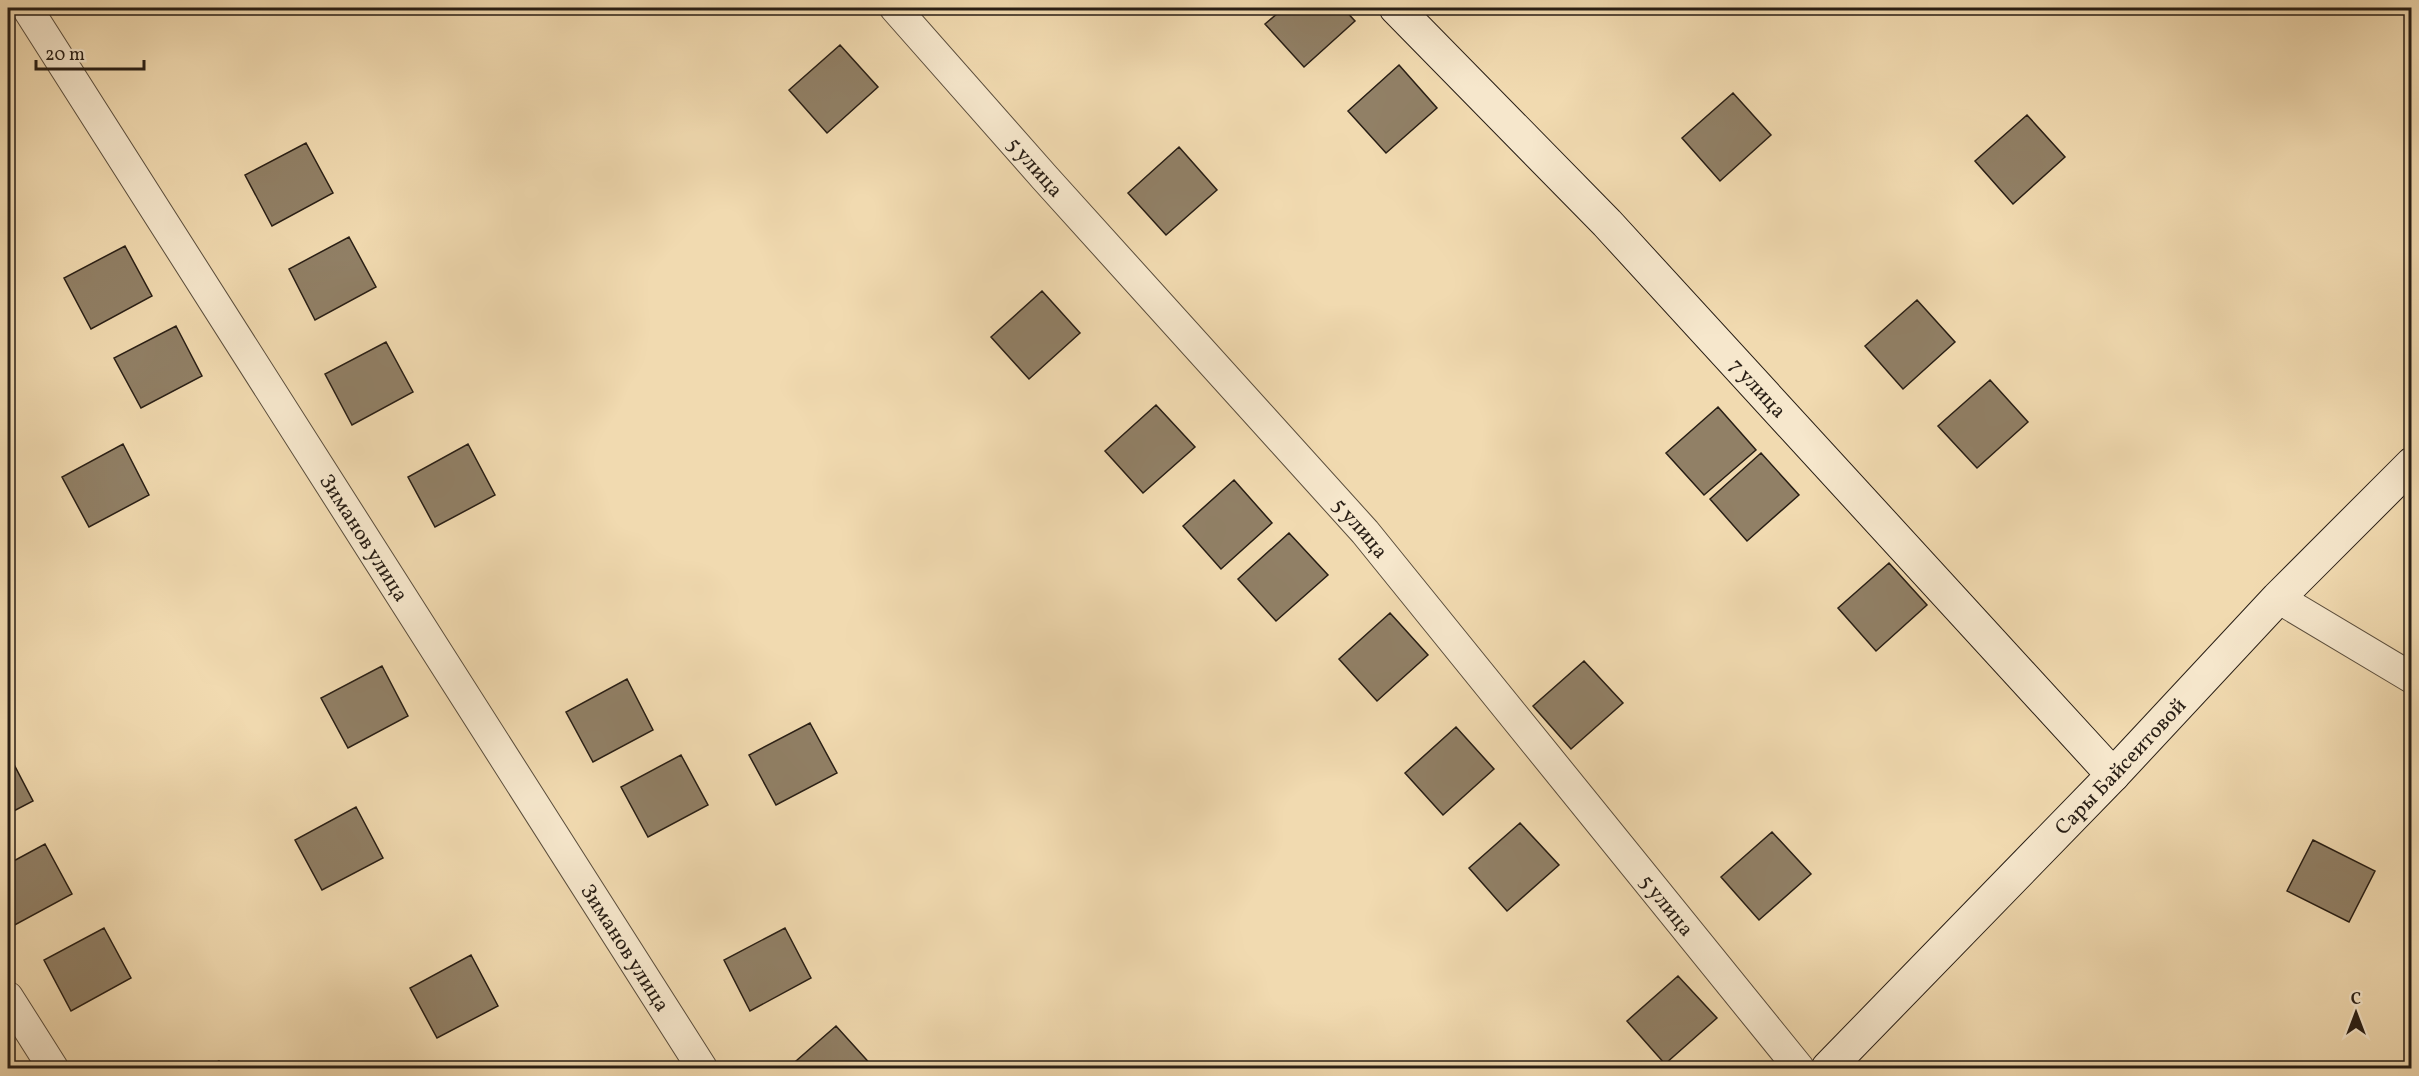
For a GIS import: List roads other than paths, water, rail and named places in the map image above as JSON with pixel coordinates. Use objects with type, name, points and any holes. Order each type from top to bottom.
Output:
[{"type":"street","name":"Зиманов улица","points":[[27,8],[702,1068]]},
{"type":"street","name":"5 улица","points":[[895,8],[1044,178],[1365,531],[1799,1068]]},
{"type":"street","name":"7 улица","points":[[1396,8],[1608,224],[2113,775]]},
{"type":"street","name":"Сары Байсеитовой","points":[[1828,1068],[2113,775],[2278,598],[2412,464]]},
{"type":"street","points":[[2278,598],[2412,678]]},
{"type":"street","points":[[8,997],[53,1068]]}]
